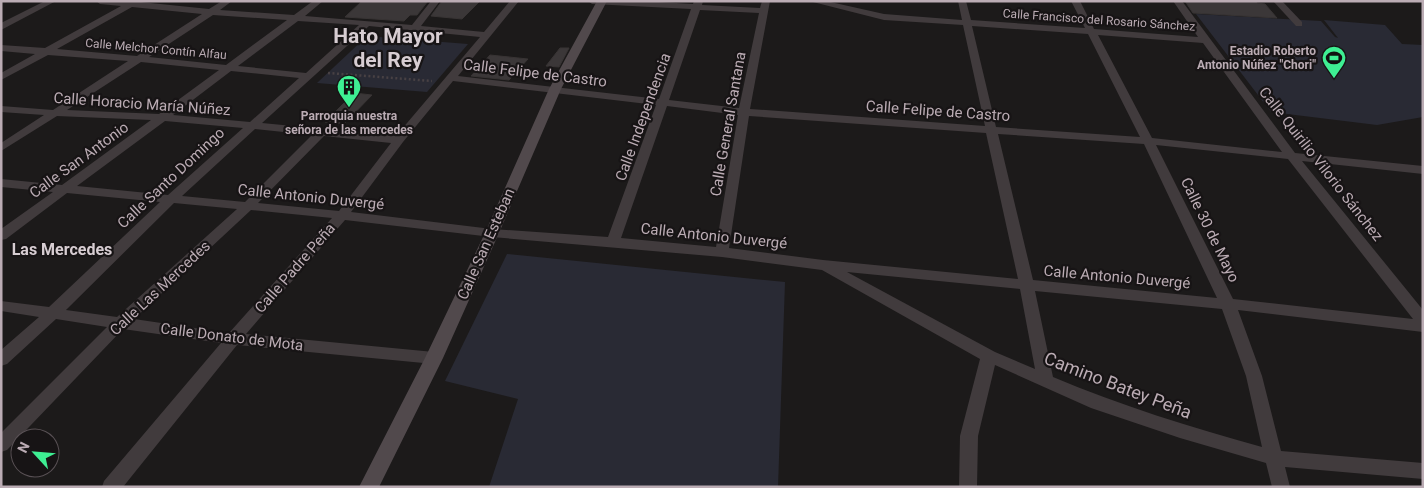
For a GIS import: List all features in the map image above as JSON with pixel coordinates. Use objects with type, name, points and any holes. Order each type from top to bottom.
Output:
[{"type":"street","points":[[1,27],[52,1]]},
{"type":"street","points":[[100,1],[488,35]]},
{"type":"street","points":[[1,148],[228,1]]},
{"type":"street","name":"Calle San Antonio","points":[[1,236],[319,1]]},
{"type":"street","points":[[414,28],[436,1]]},
{"type":"street","name":"Calle Padre Peña","points":[[111,487],[233,339],[342,215],[399,140],[515,1]]},
{"type":"street","points":[[592,1],[765,6]]},
{"type":"street","name":"Calle Francisco del Rosario Sánchez","points":[[813,1],[884,17],[1206,40]]},
{"type":"street","points":[[962,1],[1027,285],[1045,379]]},
{"type":"street","name":"Calle 30 de Mayo","points":[[1075,1],[1148,141],[1228,304],[1254,376],[1281,487]]},
{"type":"street","name":"Calle Quirilio Vilorio Sánchez","points":[[1177,1],[1290,154],[1423,321]]},
{"type":"street","points":[[1277,1],[1299,24]]},
{"type":"street","name":"Calle San Esteban","points":[[369,487],[434,358],[492,233],[555,89],[602,2]]},
{"type":"street","points":[[1,77],[134,3]]},
{"type":"street","name":"Calle Independencia","points":[[613,242],[698,5]]},
{"type":"street","name":"Calle General Santana","points":[[722,252],[744,112],[765,6]]},
{"type":"street","name":"Calle Santo Domingo","points":[[1,360],[53,313],[171,199],[367,23]]},
{"type":"street","name":"Calle Melchor Contín Alfau","points":[[1,48],[141,59],[228,69],[310,73]]},
{"type":"street","name":"Calle Felipe de Castro","points":[[449,80],[555,89],[664,104],[744,112],[1148,141],[1290,154],[1423,170]]},
{"type":"street","name":"Calle Horacio María Núñez","points":[[1,108],[55,113],[163,117],[399,140]]},
{"type":"street","name":"Calle Las Mercedes","points":[[1,445],[121,322],[247,207],[321,133]]},
{"type":"street","name":"Calle Antonio Duvergé","points":[[1,183],[342,215],[492,233],[722,252],[823,265],[1228,304],[1423,326]]},
{"type":"street","name":"Camino Batey Peña","points":[[823,265],[989,356],[1097,402],[1143,418],[1274,458],[1423,471]]},
{"type":"street","name":"Calle Donato de Mota","points":[[1,306],[233,339],[434,358]]},
{"type":"street","points":[[968,487],[969,436],[989,356]]},
{"type":"path","points":[[310,73],[449,80]]},
{"type":"shaded area","name":"Estadio Roberto Antonio Núñez \"Chori\"","points":[[1196,14],[1321,21],[1338,38],[1324,20],[1385,25],[1402,44],[1423,45],[1423,117],[1377,125],[1271,112]]},
{"type":"shaded area","points":[[367,36],[468,44],[427,92],[317,83]]},
{"type":"shaded area","points":[[507,254],[785,282],[778,487],[489,487],[518,399],[445,381]]},
{"type":"building","points":[[428,1],[417,15],[410,15],[404,21],[345,17],[361,2]]},
{"type":"building","points":[[442,1],[480,1],[462,19],[431,16]]},
{"type":"building","points":[[1185,1],[1255,1],[1265,4],[1277,18],[1193,13]]},
{"type":"building","points":[[560,48],[569,48],[559,67],[546,66]]},
{"type":"building","points":[[490,55],[528,59],[509,80],[471,76]]},
{"type":"building","name":"Parroquia nuestra señora de las mercedes","points":[[354,93],[372,95],[344,124],[325,122]]},
{"type":"place","name":"Estadio Roberto Antonio Núñez \"Chori\"","points":[[1334,79]]},
{"type":"place","name":"Parroquia nuestra señora de las mercedes","points":[[349,108]]},
{"type":"district","name":"Hato Mayor del Rey","points":[[388,48]]},
{"type":"district","name":"Las Mercedes","points":[[62,249]]}]
